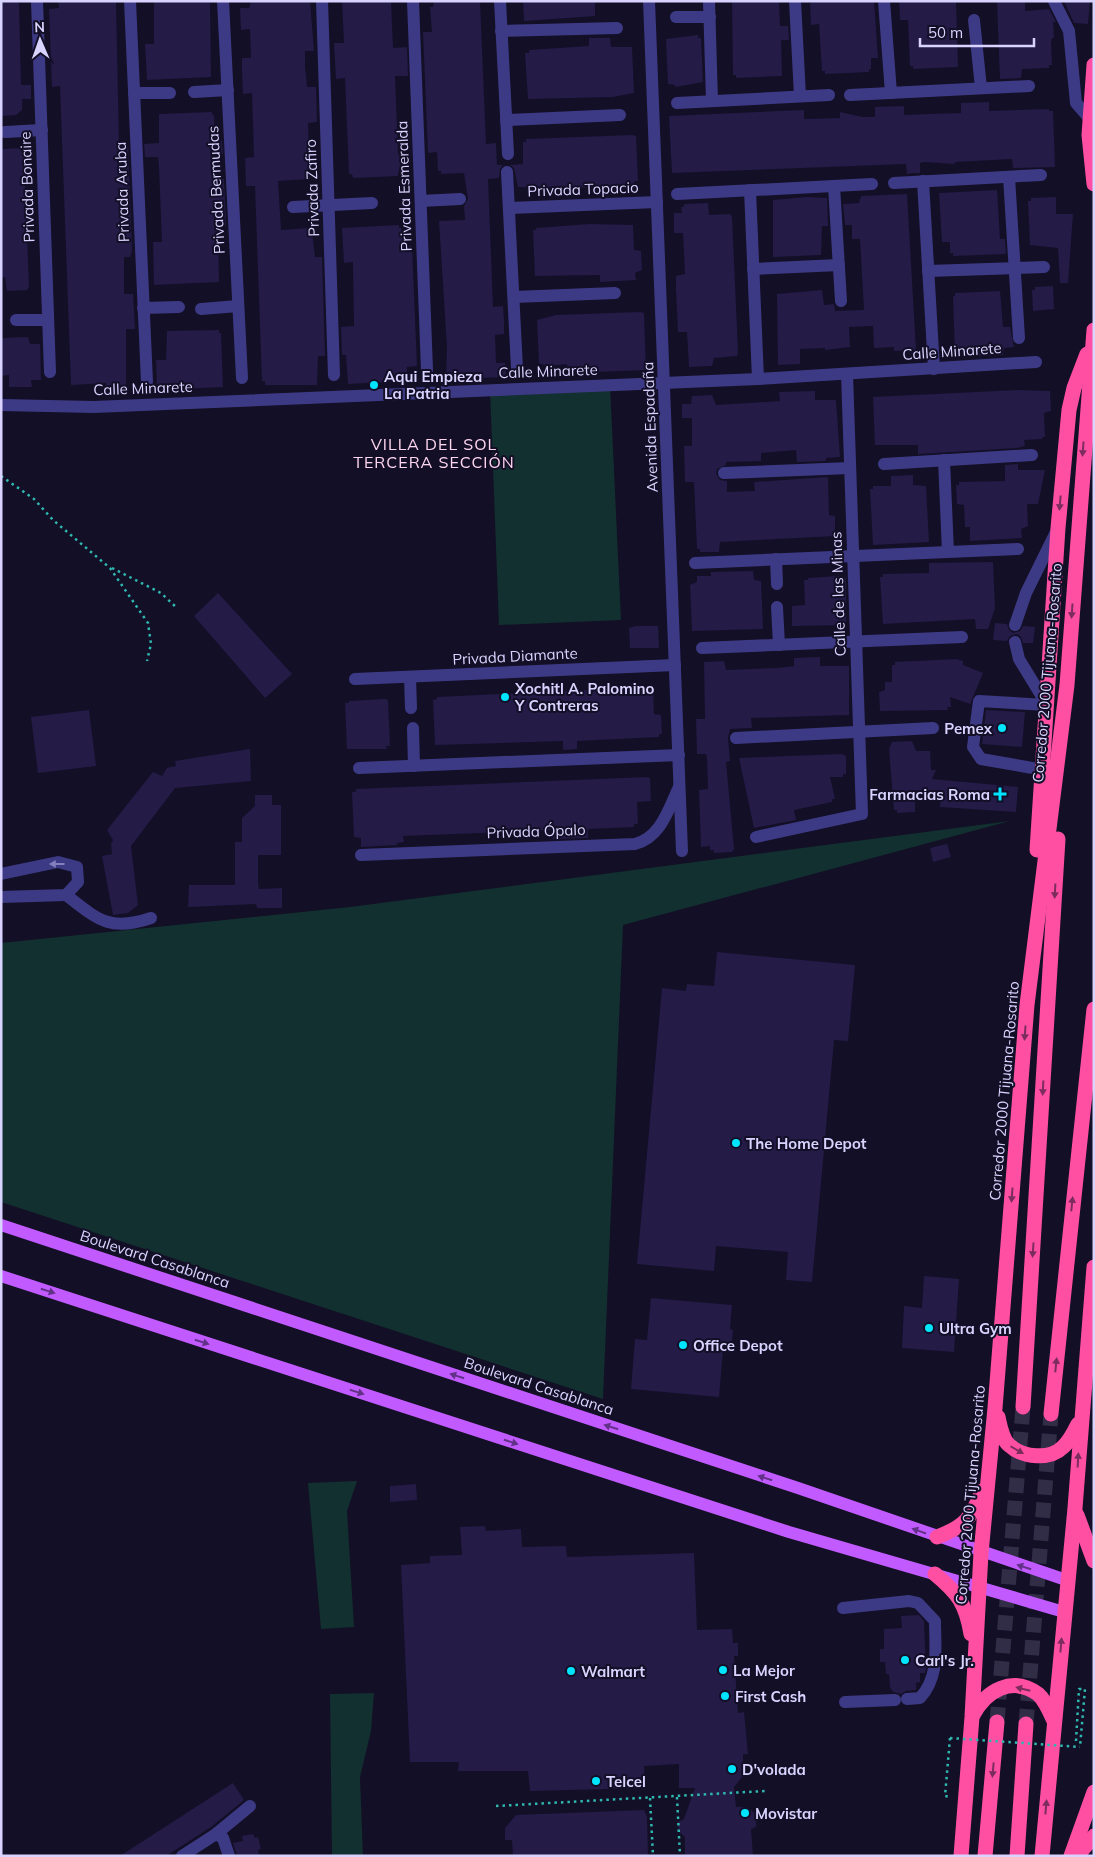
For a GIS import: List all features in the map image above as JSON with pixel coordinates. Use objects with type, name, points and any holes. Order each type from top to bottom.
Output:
[{"type":"highway","points":[[1094,65],[1090,119],[1090,158],[1094,184]]},
{"type":"highway","name":"Corredor 2000 Tijuana-Rosarito","points":[[961,1856],[972,1717],[981,1553],[990,1468],[1027,1005],[1067,685],[1094,330]]},
{"type":"highway","points":[[1027,1005],[1044,770],[1058,528],[1069,410],[1074,388],[1093,336]]},
{"type":"highway","points":[[1023,1408],[1067,685]]},
{"type":"highway","points":[[1051,1414],[1094,1009]]},
{"type":"highway","points":[[1042,1856],[1066,1580],[1075,1508],[1080,1421],[1094,1267]]},
{"type":"highway","points":[[995,1408],[1002,1433],[1009,1445],[1024,1454],[1035,1456],[1051,1454],[1062,1448],[1080,1421]]},
{"type":"highway","points":[[937,1537],[956,1530],[966,1521],[976,1507],[990,1468]]},
{"type":"highway","points":[[1075,1508],[1094,1562]]},
{"type":"highway","points":[[935,1574],[954,1591],[964,1605],[975,1659]]},
{"type":"highway","points":[[972,1717],[982,1700],[995,1690],[1008,1686],[1024,1687],[1038,1694],[1054,1722]]},
{"type":"highway","points":[[985,1856],[997,1722]]},
{"type":"highway","points":[[1017,1856],[1026,1724]]},
{"type":"highway","points":[[1070,1856],[1094,1794]]},
{"type":"highway","points":[[1078,1856],[1094,1836]]},
{"type":"main road","name":"Boulevard Casablanca","points":[[1,1226],[790,1486],[981,1553],[1066,1580]]},
{"type":"main road","points":[[1,1276],[757,1522],[1064,1612]]},
{"type":"street","name":"Privada Bonaire","points":[[37,1],[50,372]]},
{"type":"street","name":"Privada Aruba","points":[[130,1],[147,382]]},
{"type":"street","name":"Privada Bermudas","points":[[224,1],[242,378]]},
{"type":"street","name":"Privada Zafiro","points":[[322,1],[334,374]]},
{"type":"street","name":"Privada Esmeralda","points":[[412,1],[427,370]]},
{"type":"street","points":[[500,1],[508,154]]},
{"type":"street","name":"Avenida Espadaña","points":[[649,1],[682,851]]},
{"type":"street","points":[[709,1],[712,101]]},
{"type":"street","points":[[795,1],[800,96]]},
{"type":"street","points":[[884,1],[891,93]]},
{"type":"street","points":[[1054,1],[1069,31],[1076,104],[1090,119]]},
{"type":"street","points":[[676,18],[710,17]]},
{"type":"street","points":[[974,20],[980,88]]},
{"type":"street","points":[[502,31],[617,28]]},
{"type":"street","points":[[850,95],[1029,86]]},
{"type":"street","points":[[194,92],[228,90]]},
{"type":"street","points":[[134,94],[170,93]]},
{"type":"street","points":[[677,103],[829,95]]},
{"type":"street","points":[[506,120],[620,115]]},
{"type":"street","points":[[5,132],[42,130]]},
{"type":"street","name":"Privada Topacio","points":[[508,172],[517,369]]},
{"type":"street","points":[[894,183],[1041,175]]},
{"type":"street","points":[[1009,177],[1019,338]]},
{"type":"street","points":[[923,181],[934,369]]},
{"type":"street","points":[[677,194],[872,184]]},
{"type":"street","points":[[834,186],[841,301]]},
{"type":"street","points":[[750,190],[758,379]]},
{"type":"street","points":[[420,201],[460,199]]},
{"type":"street","points":[[293,207],[372,202]]},
{"type":"street","name":"Privada Topacio","points":[[510,208],[657,202]]},
{"type":"street","points":[[753,269],[839,264]]},
{"type":"street","points":[[928,271],[1044,267]]},
{"type":"street","points":[[514,296],[615,292]]},
{"type":"street","points":[[201,309],[238,306]]},
{"type":"street","points":[[143,308],[179,307]]},
{"type":"street","points":[[16,320],[48,320]]},
{"type":"street","name":"Calle Minarete","points":[[1,405],[94,407],[758,379],[1036,362]]},
{"type":"street","name":"Calle de las Minas","points":[[756,837],[862,814],[846,374]]},
{"type":"street","points":[[884,464],[1032,455]]},
{"type":"street","points":[[944,460],[948,552]]},
{"type":"street","points":[[724,472],[850,468]]},
{"type":"street","points":[[1015,625],[1026,593],[1058,528]]},
{"type":"street","points":[[695,563],[1018,549]]},
{"type":"street","points":[[776,559],[777,584]]},
{"type":"street","points":[[778,608],[779,645]]},
{"type":"street","points":[[702,648],[962,637]]},
{"type":"street","points":[[1015,642],[1019,659],[1047,705]]},
{"type":"street","name":"Privada Diamante","points":[[356,679],[675,665]]},
{"type":"street","points":[[410,677],[412,708]]},
{"type":"street","points":[[1044,770],[981,759],[973,747],[979,701],[1047,705]]},
{"type":"street","points":[[413,728],[414,766]]},
{"type":"street","points":[[736,738],[933,728]]},
{"type":"street","points":[[359,768],[679,755]]},
{"type":"street","name":"Privada Ópalo","points":[[361,854],[635,844],[648,840],[658,829],[680,785]]},
{"type":"street","points":[[1,874],[58,862],[77,867],[78,882],[66,895]]},
{"type":"street","points":[[1,897],[66,895],[100,921],[131,925],[151,918]]},
{"type":"street","points":[[843,1608],[909,1601],[918,1603],[935,1621],[933,1680],[920,1698],[845,1702]]},
{"type":"street","points":[[182,1856],[216,1834],[250,1806]]},
{"type":"street","points":[[216,1834],[223,1838],[229,1856]]},
{"type":"path","points":[[1,476],[34,499],[53,520],[110,568],[161,593],[177,608]]},
{"type":"path","points":[[110,568],[148,623],[151,644],[147,661]]},
{"type":"path","points":[[953,1789],[952,1798],[945,1796],[950,1738],[1080,1747],[1085,1689],[1079,1688],[1076,1742]]},
{"type":"path","points":[[956,1743],[957,1734]]},
{"type":"path","points":[[496,1806],[765,1791]]},
{"type":"path","points":[[677,1797],[680,1856]]},
{"type":"path","points":[[650,1798],[652,1856]]},
{"type":"green space","points":[[610,385],[621,620],[499,625],[490,390]]},
{"type":"green space","points":[[1010,821],[623,925],[603,1399],[1,1202],[1,943],[350,907]]},
{"type":"green space","points":[[357,1481],[347,1511],[354,1627],[321,1629],[308,1483]]},
{"type":"green space","points":[[374,1693],[371,1731],[360,1777],[363,1856],[332,1856],[330,1694]]},
{"type":"building","points":[[1,1],[16,1],[19,3],[21,85],[31,85],[31,99],[22,99],[22,110],[16,115],[1,116]]},
{"type":"building","points":[[58,1],[116,1],[119,145],[128,144],[132,251],[130,257],[124,257],[124,294],[133,294],[135,329],[126,329],[126,386],[106,387],[106,383],[71,385],[60,86],[52,87],[49,9],[59,8]]},
{"type":"building","points":[[154,1],[210,1],[211,77],[147,80],[145,44],[154,44]]},
{"type":"building","points":[[251,1],[310,1],[314,51],[305,51],[305,66],[307,87],[316,87],[317,122],[308,123],[310,176],[309,179],[278,181],[281,230],[310,228],[315,257],[322,257],[325,356],[318,356],[317,385],[265,385],[265,381],[262,381],[255,186],[246,186],[245,158],[254,157],[252,93],[243,94],[242,71],[242,58],[251,58],[250,29],[241,30],[240,8],[249,8]]},
{"type":"building","points":[[342,1],[391,1],[393,48],[407,47],[408,76],[395,76],[398,154],[408,154],[408,168],[399,169],[398,176],[353,178],[352,174],[349,174],[345,78],[336,79],[334,43],[344,43]]},
{"type":"building","points":[[434,1],[480,1],[486,144],[496,143],[497,165],[503,165],[500,169],[499,178],[488,179],[493,307],[503,306],[504,320],[504,334],[495,335],[496,363],[505,363],[506,377],[446,379],[447,347],[439,221],[465,220],[464,206],[468,199],[464,173],[441,174],[441,171],[438,171],[437,152],[428,153],[423,32],[432,32],[430,7],[433,7]]},
{"type":"building","points":[[523,1],[595,1],[595,16],[524,21]]},
{"type":"building","points":[[732,1],[779,1],[780,26],[788,26],[789,40],[781,40],[782,76],[736,78],[736,75],[733,75]]},
{"type":"building","points":[[812,1],[874,1],[878,58],[871,58],[871,69],[869,69],[869,72],[825,74],[825,71],[822,71],[819,24],[811,25],[810,3],[813,3]]},
{"type":"building","points":[[899,1],[956,1],[958,67],[913,69],[913,66],[910,66],[908,20],[900,20]]},
{"type":"building","points":[[997,1],[1025,1],[1025,11],[1049,9],[1056,22],[1053,22],[1054,38],[1052,38],[1051,43],[1052,65],[1049,65],[1049,68],[1022,69],[1021,78],[1000,79]]},
{"type":"building","points":[[1064,1],[1090,1],[1088,24],[1074,23]]},
{"type":"building","points":[[698,35],[698,38],[701,38],[703,82],[675,87],[675,85],[668,84],[666,39]]},
{"type":"building","points":[[589,38],[610,38],[611,47],[632,47],[634,93],[613,97],[528,99],[525,53],[529,53],[529,50],[589,46]]},
{"type":"building","points":[[989,102],[989,111],[1049,109],[1049,111],[1053,111],[1055,167],[1013,168],[1012,159],[955,162],[955,164],[924,162],[920,163],[920,173],[907,174],[906,164],[672,173],[669,116],[804,110],[804,119],[840,118],[840,112],[862,117],[875,117],[875,107],[904,106],[904,115],[961,113],[961,103]]},
{"type":"building","points":[[212,112],[212,115],[214,115],[215,134],[219,134],[219,141],[222,141],[223,154],[215,155],[216,179],[224,179],[226,226],[218,226],[219,282],[154,285],[153,242],[162,242],[159,167],[158,157],[145,157],[144,144],[159,143],[159,114]]},
{"type":"building","points":[[636,136],[638,181],[634,181],[635,184],[575,188],[518,187],[514,168],[510,165],[523,164],[523,142],[526,142],[526,139]]},
{"type":"building","points":[[21,148],[21,152],[24,152],[29,287],[27,290],[7,291],[5,277],[1,277],[1,153],[2,149]]},
{"type":"building","points":[[997,190],[1000,239],[1005,239],[1006,254],[953,256],[953,253],[950,253],[950,242],[942,242],[939,193]]},
{"type":"building","points":[[907,194],[916,350],[894,351],[894,347],[874,348],[873,326],[849,327],[850,347],[825,350],[825,348],[800,349],[800,364],[778,365],[777,294],[822,290],[824,305],[834,304],[835,311],[864,310],[860,239],[852,239],[852,225],[845,225],[843,204],[859,203],[861,196]]},
{"type":"building","points":[[807,197],[827,198],[828,226],[822,226],[821,255],[773,257],[773,200]]},
{"type":"building","points":[[1056,197],[1056,214],[1073,214],[1068,283],[1060,283],[1058,248],[1030,245],[1028,201],[1031,201],[1031,198]]},
{"type":"building","points":[[708,203],[709,215],[730,214],[732,217],[738,352],[737,356],[714,358],[712,366],[689,367],[687,332],[678,332],[676,276],[685,274],[683,233],[674,233],[674,213],[682,213],[681,207],[684,207],[684,204]]},
{"type":"building","points":[[590,224],[633,225],[634,250],[641,251],[642,270],[635,273],[636,280],[600,282],[600,275],[535,276],[533,230],[536,230],[536,228]]},
{"type":"building","points":[[399,225],[403,246],[412,246],[417,366],[407,367],[406,381],[348,384],[346,355],[342,355],[341,327],[354,326],[353,262],[344,263],[342,228]]},
{"type":"building","points":[[1053,286],[1054,309],[1033,311],[1032,290],[1035,290],[1035,287]]},
{"type":"building","points":[[1000,291],[1003,327],[1010,327],[1014,347],[1004,348],[1003,355],[958,357],[958,354],[955,354],[953,296],[955,296],[955,293]]},
{"type":"building","points":[[644,313],[646,370],[568,373],[567,364],[547,366],[539,363],[537,320],[556,315]]},
{"type":"building","points":[[219,330],[219,333],[221,333],[223,387],[157,390],[156,360],[166,360],[167,331]]},
{"type":"building","points":[[28,337],[30,344],[40,344],[41,380],[31,380],[32,387],[9,387],[9,375],[1,376],[2,338]]},
{"type":"building","points":[[1017,390],[1050,391],[1051,411],[1044,413],[1045,437],[1042,437],[1042,439],[1024,440],[1025,446],[918,454],[918,445],[875,445],[873,397]]},
{"type":"building","points":[[815,391],[815,400],[836,400],[840,457],[826,458],[826,461],[797,462],[796,450],[761,453],[761,461],[726,462],[726,465],[717,469],[716,474],[720,480],[727,481],[727,492],[755,491],[754,482],[828,477],[829,515],[835,516],[835,536],[720,542],[719,552],[700,552],[700,549],[697,549],[694,482],[685,482],[684,446],[692,446],[692,418],[682,418],[682,404],[691,404],[692,396],[712,395],[716,405],[780,401],[779,392]]},
{"type":"building","points":[[1018,464],[1018,470],[1045,470],[1038,504],[1027,504],[1028,526],[1021,529],[1022,538],[970,541],[970,527],[965,527],[964,505],[957,504],[956,485],[959,485],[959,482],[1005,481],[1005,465]]},
{"type":"building","points":[[913,475],[913,485],[926,486],[929,542],[873,545],[870,489],[873,489],[873,486],[891,486],[891,476]]},
{"type":"building","points":[[993,562],[995,608],[988,629],[976,629],[975,619],[883,624],[880,577],[883,577],[883,574],[929,573],[929,563]]},
{"type":"building","points":[[753,571],[754,580],[761,581],[763,629],[692,631],[690,585],[697,582],[697,576],[711,576],[711,572]]},
{"type":"building","points":[[837,576],[846,578],[846,625],[792,626],[792,606],[805,605],[804,580],[808,580],[808,578]]},
{"type":"building","points":[[218,593],[292,674],[265,698],[194,616]]},
{"type":"building","points":[[995,623],[1007,624],[1009,630],[1013,633],[1020,631],[1023,626],[1035,627],[1033,643],[1023,643],[1021,637],[1017,634],[1010,636],[1007,641],[993,640]]},
{"type":"building","points":[[636,626],[658,626],[659,648],[630,648],[629,628]]},
{"type":"building","points":[[820,657],[820,666],[849,666],[849,715],[751,718],[752,728],[730,729],[728,738],[730,761],[726,762],[734,849],[732,852],[714,853],[714,850],[710,850],[710,846],[701,847],[699,790],[708,789],[707,758],[706,754],[697,754],[696,719],[705,719],[704,662],[724,661],[726,670],[778,668],[794,666],[794,658]]},
{"type":"building","points":[[956,659],[963,661],[963,665],[983,673],[970,704],[950,697],[951,707],[947,707],[948,710],[880,711],[879,692],[885,690],[885,682],[892,682],[892,665],[895,665],[895,662]]},
{"type":"building","points":[[650,687],[650,690],[653,690],[654,714],[661,715],[662,734],[659,734],[659,737],[577,741],[577,749],[563,750],[563,741],[435,745],[433,700],[437,699],[437,697]]},
{"type":"building","points":[[388,700],[390,746],[386,746],[387,749],[347,749],[345,703],[349,703],[349,701]]},
{"type":"building","points":[[89,710],[96,766],[38,773],[31,717]]},
{"type":"building","name":"Pemex","points":[[986,710],[1025,712],[1022,747],[982,744]]},
{"type":"building","points":[[912,741],[916,751],[930,751],[931,770],[936,770],[932,779],[1018,787],[1016,812],[940,807],[941,790],[915,791],[915,812],[897,813],[897,810],[894,810],[889,749],[892,742]]},
{"type":"building","points":[[250,749],[251,781],[175,788],[131,846],[138,905],[128,913],[113,915],[102,856],[112,854],[111,844],[113,840],[107,830],[153,772],[162,776],[167,768],[176,766],[175,761]]},
{"type":"building","points":[[842,754],[846,756],[846,774],[843,774],[843,777],[830,777],[835,799],[832,799],[832,802],[794,810],[796,820],[754,828],[739,758]]},
{"type":"building","points":[[650,778],[651,801],[637,802],[638,824],[634,824],[634,827],[588,829],[588,838],[553,839],[553,830],[403,836],[404,842],[397,843],[397,845],[361,847],[361,838],[354,837],[352,792],[356,792],[356,789]]},
{"type":"building","points":[[255,795],[272,795],[272,805],[281,805],[281,855],[258,855],[258,884],[259,889],[282,888],[282,908],[257,908],[256,904],[188,907],[189,885],[235,885],[235,842],[242,842],[242,818],[255,806]]},
{"type":"building","points":[[947,844],[951,857],[933,862],[930,848]]},
{"type":"building","name":"The Home Depot","points":[[717,952],[855,965],[848,1041],[834,1040],[812,1282],[786,1280],[788,1252],[716,1246],[714,1271],[637,1264],[662,988],[686,991],[687,984],[714,986]]},
{"type":"building","name":"Ultra Gym","points":[[924,1276],[959,1279],[954,1352],[902,1348],[904,1306],[922,1308]]},
{"type":"building","name":"Office Depot","points":[[651,1298],[732,1305],[730,1329],[733,1330],[731,1351],[723,1350],[719,1397],[631,1389],[635,1339],[647,1340]]},
{"type":"building","points":[[416,1484],[417,1500],[390,1502],[390,1486]]},
{"type":"building","name":"Walmart","points":[[485,1526],[486,1531],[521,1529],[522,1547],[566,1546],[567,1557],[694,1553],[697,1630],[732,1629],[733,1643],[738,1643],[738,1656],[734,1656],[738,1713],[744,1712],[748,1754],[743,1754],[743,1776],[734,1787],[736,1807],[747,1807],[756,1814],[756,1827],[751,1829],[753,1856],[685,1856],[685,1837],[679,1832],[678,1822],[684,1819],[695,1788],[679,1788],[679,1764],[644,1766],[645,1788],[530,1791],[528,1771],[458,1771],[459,1762],[410,1762],[401,1565],[430,1563],[430,1556],[462,1555],[460,1527]]},
{"type":"building","name":"Carl's Jr.","points":[[919,1615],[924,1621],[925,1673],[920,1673],[920,1682],[916,1683],[916,1690],[906,1691],[901,1694],[893,1692],[890,1687],[889,1674],[886,1674],[885,1662],[880,1662],[880,1649],[884,1649],[884,1629],[902,1628],[901,1616]]},
{"type":"building","points":[[233,1783],[244,1800],[211,1827],[166,1856],[120,1856]]},
{"type":"building","points":[[644,1810],[647,1817],[648,1856],[513,1856],[512,1840],[505,1840],[505,1828],[516,1815]]},
{"type":"building","points":[[253,1834],[255,1838],[258,1837],[261,1849],[258,1850],[259,1856],[237,1856],[233,1843],[243,1841],[242,1836]]},
{"type":"tunnel","points":[[997,1722],[1023,1407]]},
{"type":"tunnel","points":[[1026,1724],[1051,1414]]},
{"type":"place","name":"Aqui Empieza La Patria","points":[[374,385]]},
{"type":"place","name":"Xochitl A. Palomino Y Contreras","points":[[505,697]]},
{"type":"place","name":"Pemex","points":[[1002,728]]},
{"type":"place","name":"Farmacias Roma","points":[[1000,794]]},
{"type":"place","name":"The Home Depot","points":[[736,1143]]},
{"type":"place","name":"Ultra Gym","points":[[929,1328]]},
{"type":"place","name":"Office Depot","points":[[683,1345]]},
{"type":"place","name":"Carl's Jr.","points":[[905,1660]]},
{"type":"place","name":"La Mejor","points":[[723,1670]]},
{"type":"place","name":"Walmart","points":[[571,1671]]},
{"type":"place","name":"First Cash","points":[[725,1696]]},
{"type":"place","name":"D'volada","points":[[732,1769]]},
{"type":"place","name":"Telcel","points":[[596,1781]]},
{"type":"place","name":"Movistar","points":[[745,1813]]},
{"type":"district","name":"VILLA DEL SOL TERCERA SECCIÓN","points":[[434,453]]}]
